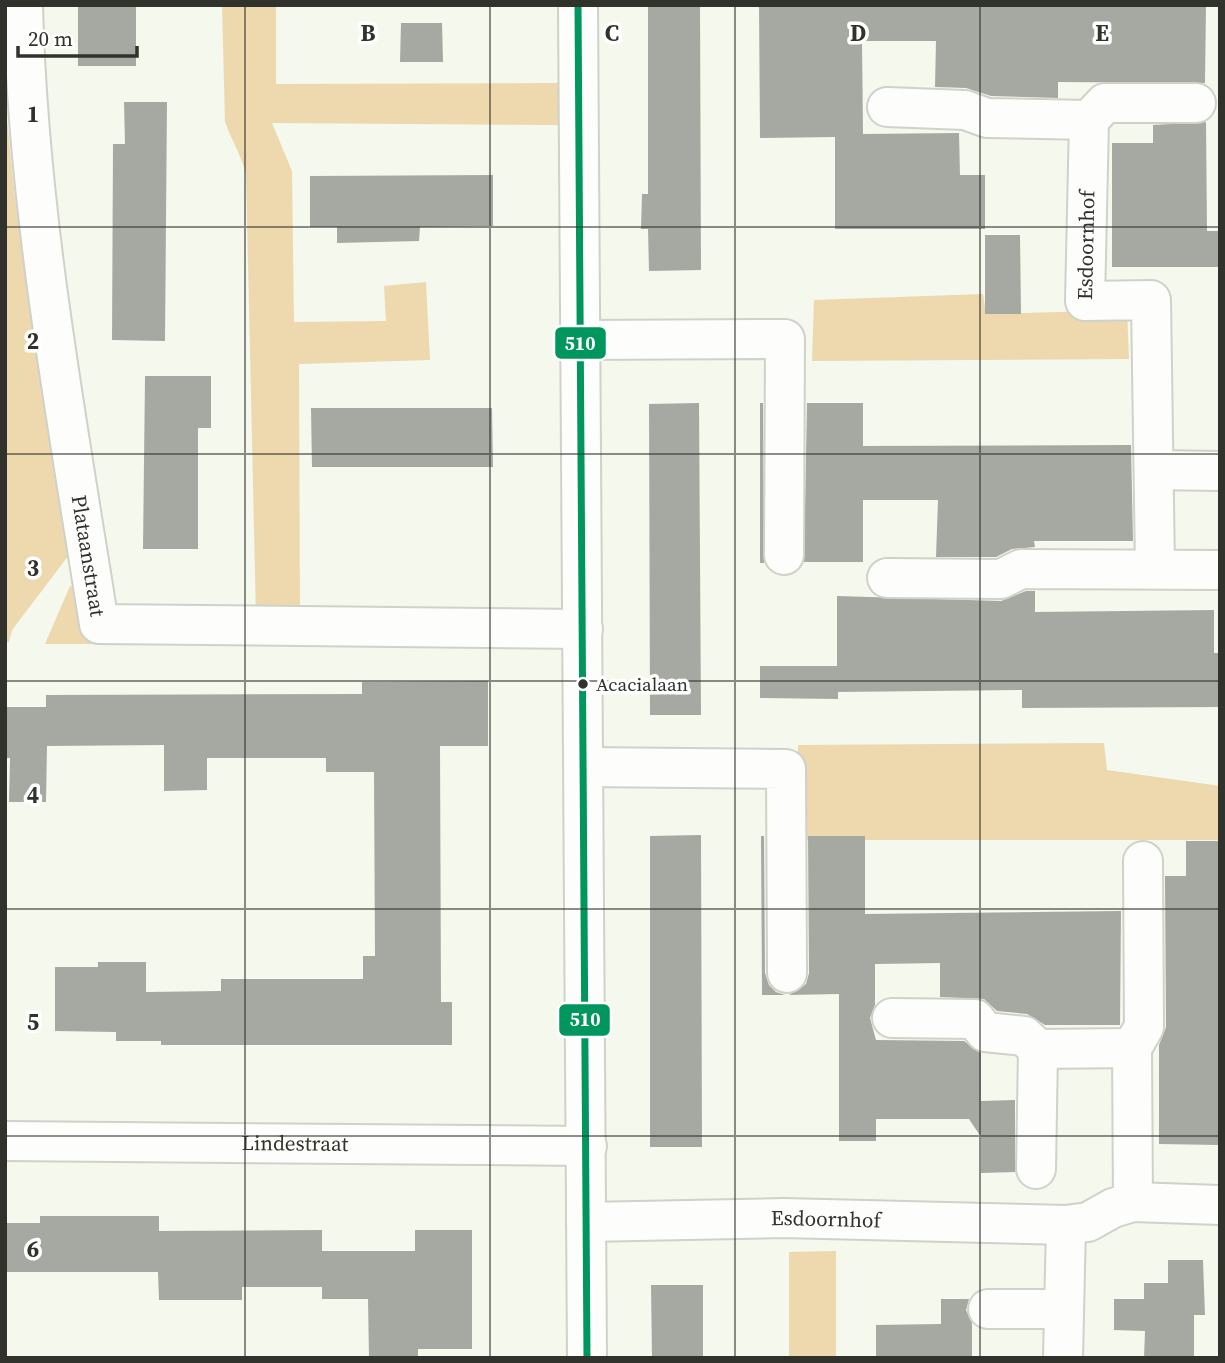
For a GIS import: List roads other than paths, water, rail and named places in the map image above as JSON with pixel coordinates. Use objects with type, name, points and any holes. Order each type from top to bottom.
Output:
[{"type":"street","name":"Plataanstraat","points":[[23,5],[25,86],[33,183],[99,624],[583,629]]},
{"type":"street","points":[[578,5],[587,1358]]},
{"type":"street","points":[[887,107],[965,110],[987,118],[1088,120],[1105,103],[1196,103]]},
{"type":"street","name":"Esdoornhof","points":[[1088,120],[1085,301],[1151,300],[1155,568]]},
{"type":"street","points":[[581,340],[785,340],[784,555]]},
{"type":"street","points":[[1154,470],[1220,471]]},
{"type":"street","points":[[887,578],[1001,579],[1021,569],[1220,570]]},
{"type":"street","points":[[584,767],[786,769],[787,973]]},
{"type":"street","points":[[1133,1202],[1132,1048],[1144,1027],[1143,861]]},
{"type":"street","points":[[892,1018],[975,1018],[985,1032],[1024,1036],[1038,1049],[1132,1048]]},
{"type":"street","points":[[1036,1169],[1038,1049]]},
{"type":"street","name":"Lindestraat","points":[[5,1141],[587,1146]]},
{"type":"street","name":"Esdoornhof","points":[[586,1222],[783,1219],[1066,1224],[1088,1223],[1113,1208],[1133,1202],[1220,1205]]},
{"type":"street","points":[[1063,1358],[1066,1224]]},
{"type":"street","points":[[988,1309],[1064,1309]]},
{"type":"place","name":"Acacialaan","points":[[583,684]]}]
